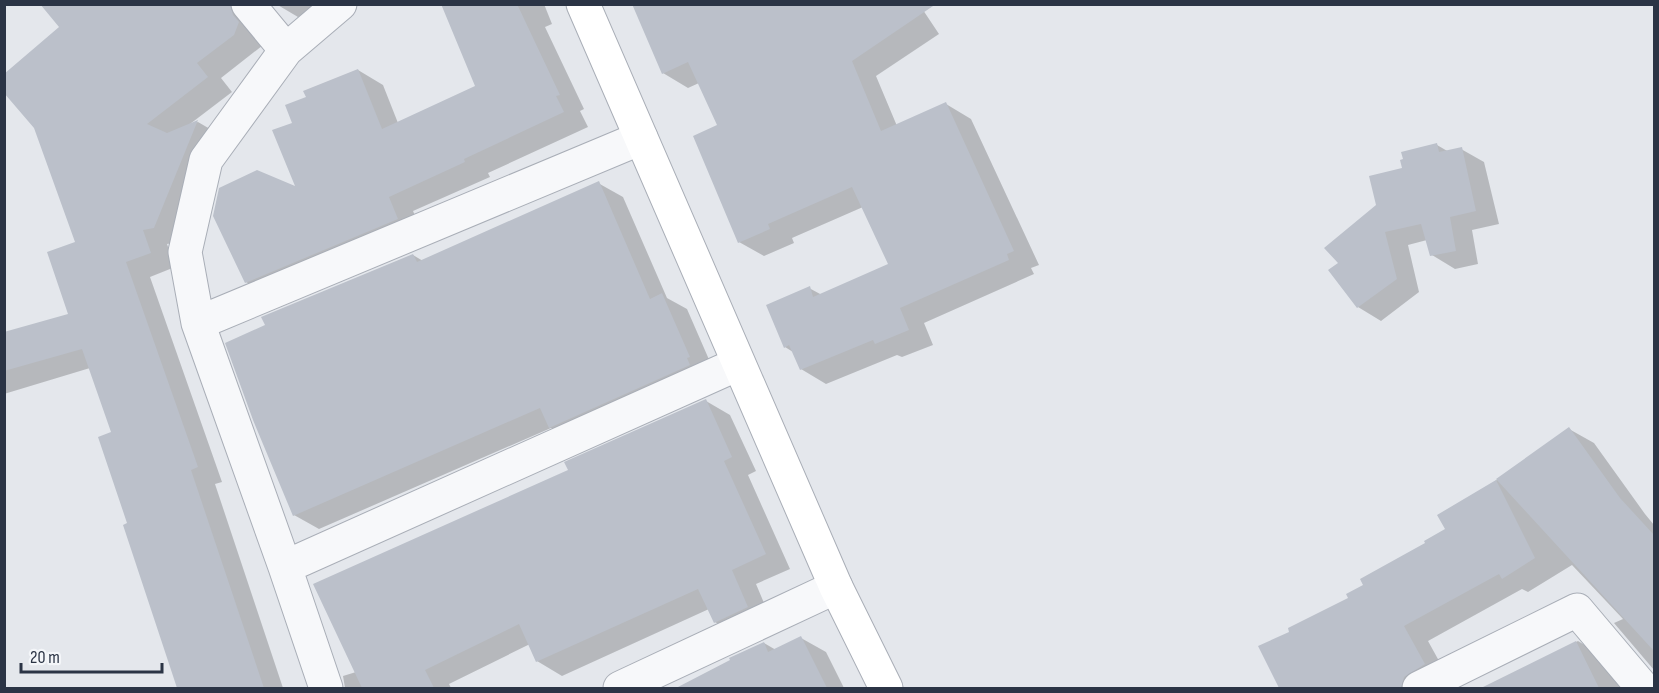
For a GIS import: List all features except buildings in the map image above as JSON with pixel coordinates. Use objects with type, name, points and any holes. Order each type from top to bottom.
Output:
[{"type":"street","points":[[248,4],[286,50]]},
{"type":"street","points":[[326,688],[198,323],[185,252],[206,160],[286,50],[340,4]]},
{"type":"street","points":[[583,4],[836,587],[886,688]]},
{"type":"street","points":[[198,323],[640,138]]},
{"type":"street","points":[[285,567],[738,364]]},
{"type":"street","points":[[620,688],[836,587]]},
{"type":"street","points":[[1419,688],[1577,610],[1643,688]]}]
